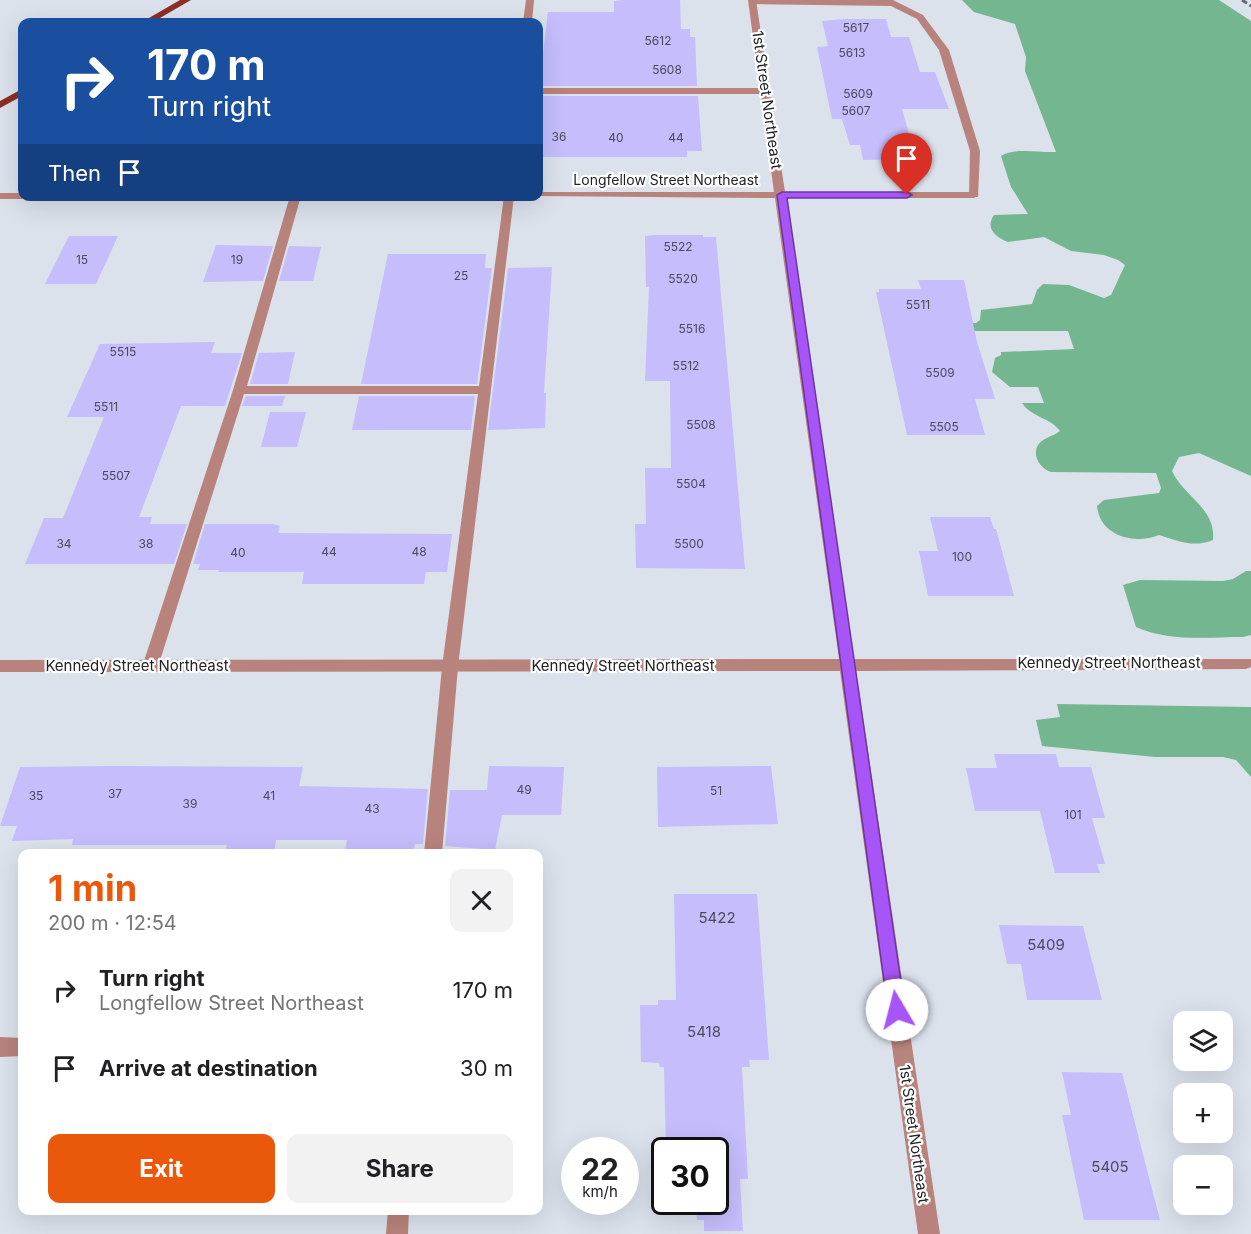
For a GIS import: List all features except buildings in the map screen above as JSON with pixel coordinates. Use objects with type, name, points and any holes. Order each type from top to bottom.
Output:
[{"type":"main road","points":[[154,18],[187,0]]},
{"type":"main road","points":[[0,105],[18,94]]},
{"type":"street","points":[[528,18],[530,0]]},
{"type":"street","name":"1st Street Northeast","points":[[752,1],[782,195],[846,665],[928,1234]]},
{"type":"street","name":"Longfellow Street Northeast","points":[[543,195],[974,195],[975,151],[944,50],[920,17],[893,3],[752,1]]},
{"type":"street","points":[[543,91],[766,91]]},
{"type":"street","points":[[0,196],[18,196]]},
{"type":"street","points":[[150,667],[239,390],[295,201]]},
{"type":"street","points":[[433,849],[450,667],[508,201]]},
{"type":"street","points":[[239,390],[486,390]]},
{"type":"street","name":"Kennedy Street Northeast","points":[[0,666],[450,667],[1246,663]]},
{"type":"street","points":[[0,1047],[18,1047]]},
{"type":"street","points":[[397,1234],[399,1215]]},
{"type":"green space","points":[[962,0],[1219,0],[1251,21],[1251,476],[1199,453],[1179,457],[1172,471],[1210,519],[1213,540],[1192,544],[1159,535],[1139,539],[1129,538],[1120,536],[1104,525],[1097,506],[1104,500],[1159,493],[1161,488],[1156,473],[1051,472],[1041,466],[1036,456],[1038,446],[1060,431],[1022,403],[1044,403],[1038,387],[1010,387],[992,372],[995,358],[1001,355],[1001,352],[1074,349],[1068,331],[938,331],[951,324],[976,323],[980,320],[981,310],[1032,304],[1037,290],[1043,284],[1069,285],[1104,298],[1111,295],[1125,265],[1104,255],[1071,251],[1044,237],[1008,242],[993,232],[991,220],[994,215],[1028,214],[1011,187],[1001,156],[1020,151],[1056,152],[1025,71],[1026,57],[1015,24],[974,12]]},
{"type":"green space","points":[[1246,571],[1251,571],[1251,635],[1243,637],[1175,637],[1136,627],[1123,585],[1140,580],[1223,581],[1233,579]]},
{"type":"green space","points":[[1057,704],[1251,707],[1251,777],[1236,760],[1223,757],[1155,757],[1042,746],[1036,720],[1060,717]]},
{"type":"railway","points":[[1242,0],[1251,6]]},
{"type":"route","points":[[897,1010],[837,598],[782,195],[907,195]]}]
